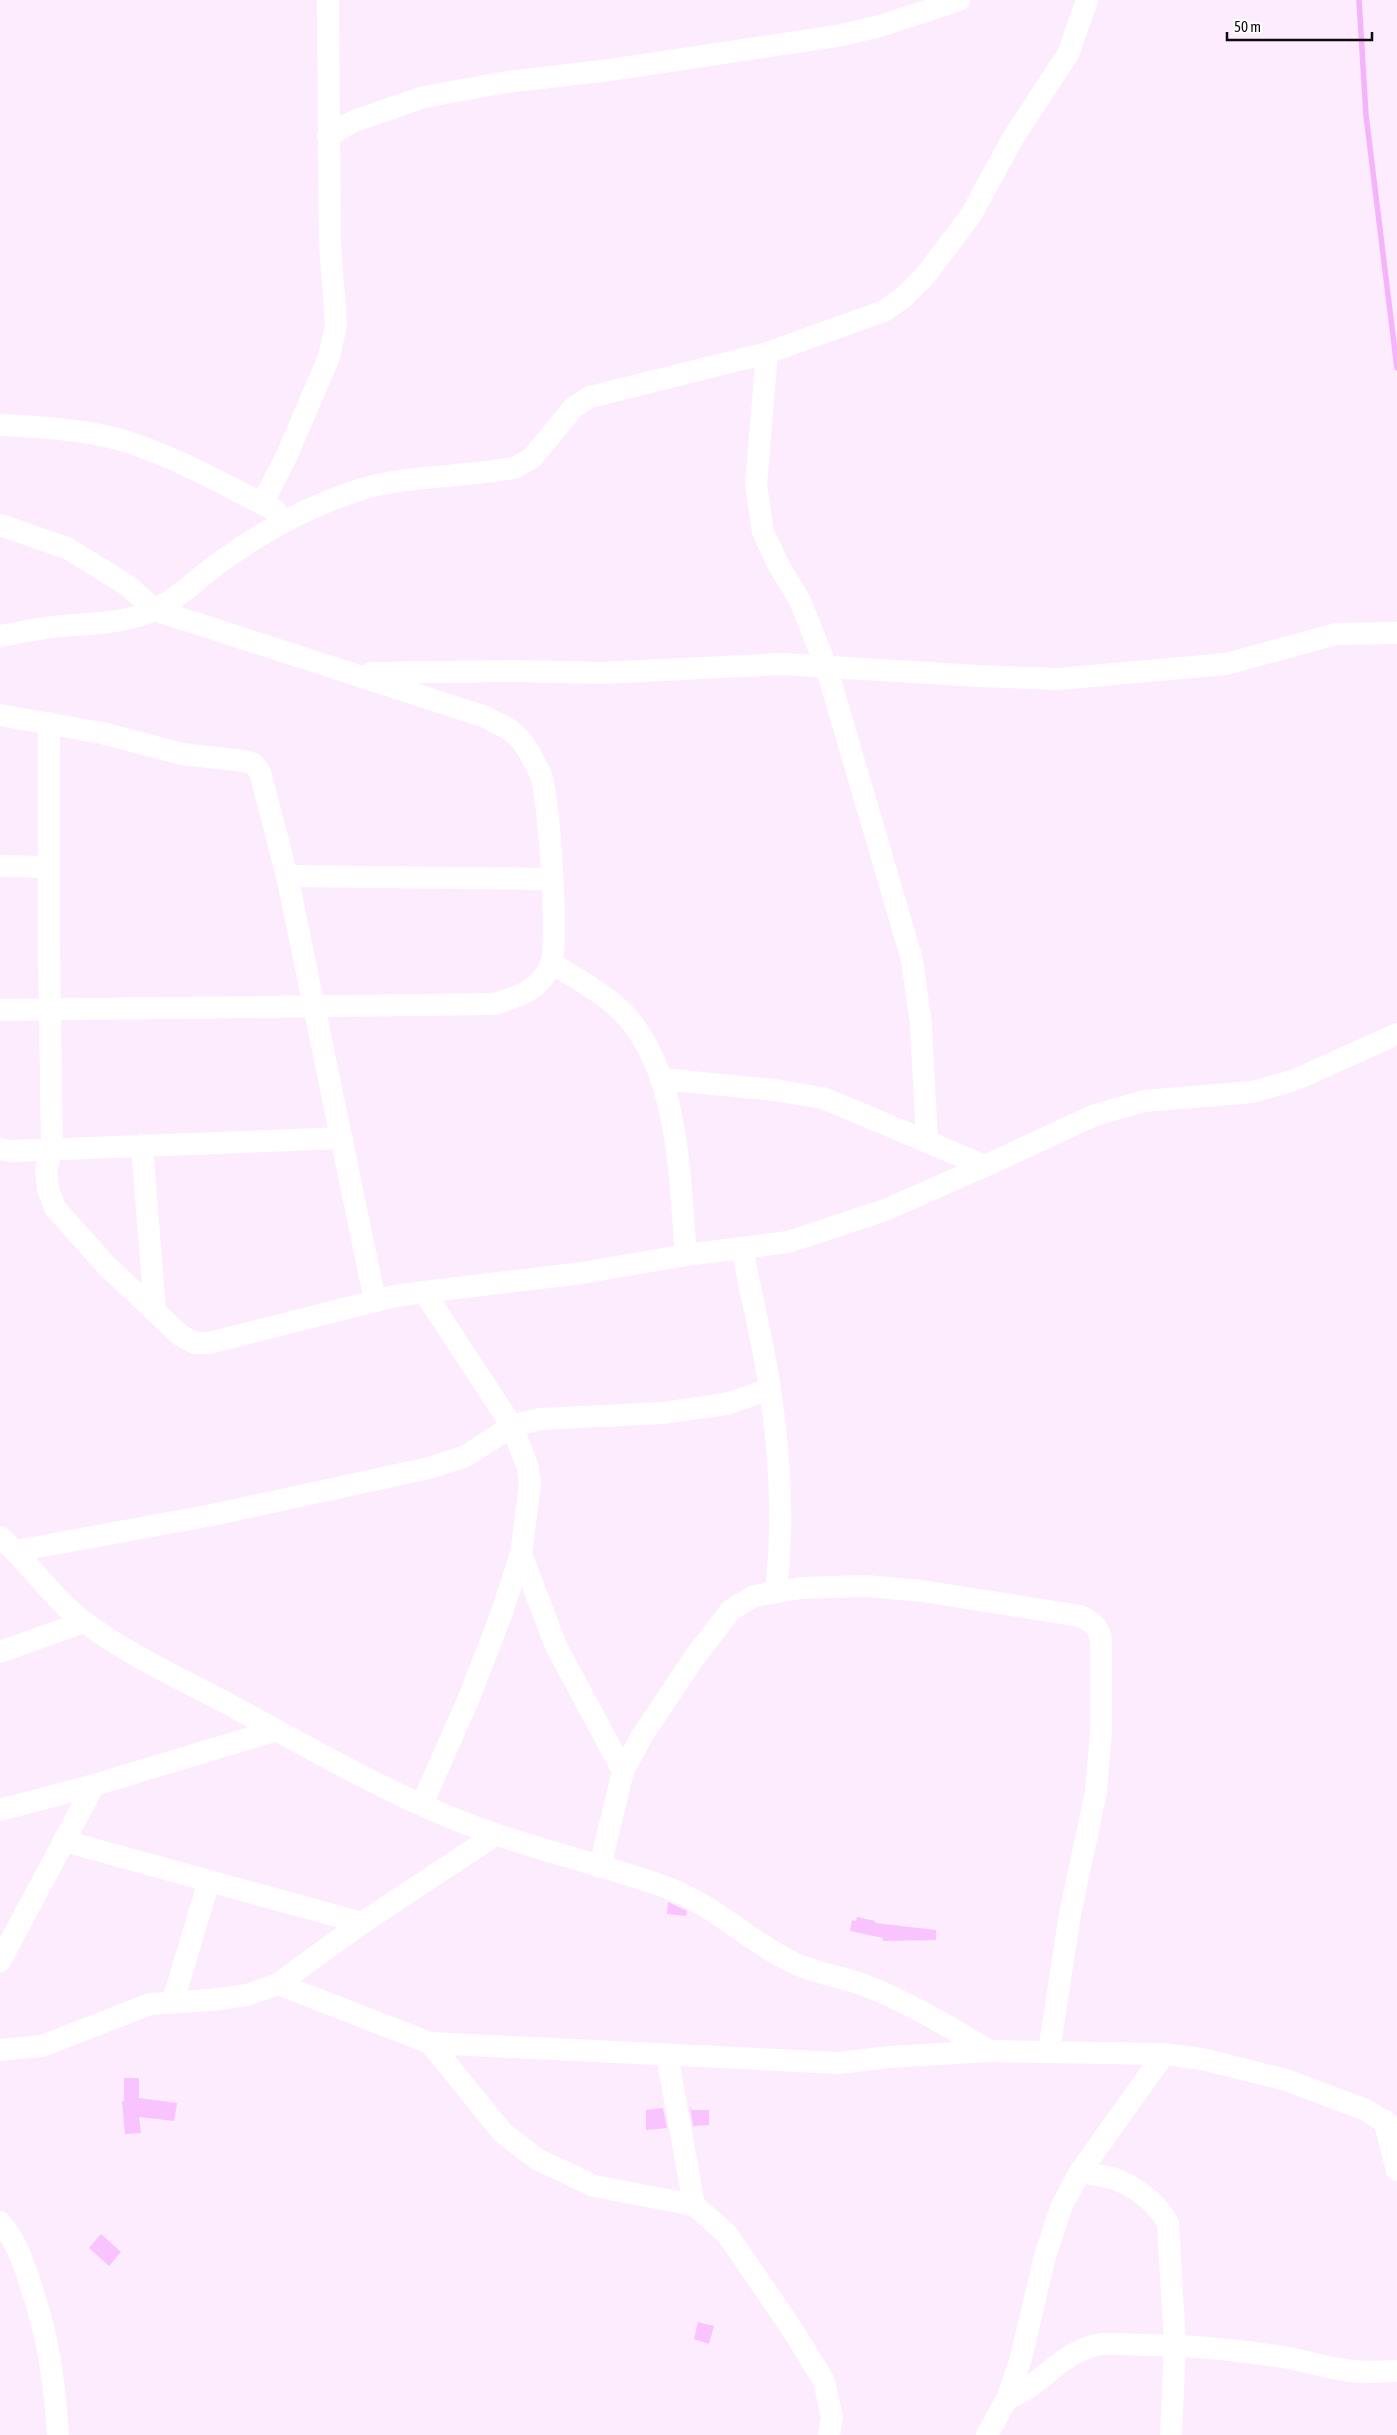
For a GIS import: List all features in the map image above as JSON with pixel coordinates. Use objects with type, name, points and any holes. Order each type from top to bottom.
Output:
[{"type":"street","points":[[262,504],[287,455],[328,357],[336,324],[330,243],[328,0]]},
{"type":"street","points":[[328,136],[354,121],[424,97],[507,82],[610,70],[837,36],[880,26],[959,0]]},
{"type":"street","points":[[0,636],[51,627],[104,623],[132,618],[155,610],[178,597],[237,550],[292,519],[353,492],[388,482],[514,468],[532,458],[574,406],[590,397],[767,353],[884,312],[905,296],[925,276],[971,215],[1013,138],[1068,54],[1087,0]]},
{"type":"street","points":[[767,353],[756,484],[763,532],[778,564],[800,600],[826,666],[912,960],[921,1024],[927,1142]]},
{"type":"street","points":[[0,425],[66,429],[118,440],[163,455],[292,519]]},
{"type":"street","points":[[0,525],[67,548],[126,584],[155,610],[486,717],[516,735],[541,776],[547,814],[554,939],[551,962],[541,980],[527,993],[494,1004],[0,1010]]},
{"type":"street","points":[[352,673],[516,671],[601,673],[783,664],[1058,679],[1226,664],[1336,634],[1397,633]]},
{"type":"street","points":[[0,715],[133,740],[164,750],[254,764],[260,772],[287,876],[376,1301]]},
{"type":"street","points":[[49,723],[52,1149],[46,1170],[48,1189],[54,1208],[107,1266],[180,1335],[195,1343],[209,1343],[376,1301],[424,1292],[582,1273],[686,1255],[788,1242],[885,1210],[1096,1115],[1144,1101],[1253,1092],[1295,1080],[1397,1034]]},
{"type":"street","points":[[0,866],[49,867]]},
{"type":"street","points":[[287,876],[552,879]]},
{"type":"street","points":[[551,962],[615,1005],[637,1030],[661,1079],[671,1119],[682,1186],[686,1255]]},
{"type":"street","points":[[661,1079],[775,1090],[823,1098],[985,1166]]},
{"type":"street","points":[[0,1149],[12,1151],[342,1138]]},
{"type":"street","points":[[142,1145],[155,1311]]},
{"type":"street","points":[[742,1248],[770,1389],[778,1478],[780,1531],[776,1590]]},
{"type":"street","points":[[422,1804],[468,1698],[501,1615],[521,1554],[530,1484],[528,1468],[512,1426],[424,1292]]},
{"type":"street","points":[[8,1544],[212,1516],[429,1468],[466,1456],[512,1426],[540,1419],[662,1413],[717,1406],[770,1389]]},
{"type":"street","points":[[8,1544],[59,1601],[84,1622],[130,1651],[277,1730],[422,1804],[495,1835],[670,1889],[716,1912],[762,1946],[795,1964],[863,1985],[926,2013],[989,2051]]},
{"type":"street","points":[[521,1554],[556,1646],[623,1771]]},
{"type":"street","points":[[600,1867],[623,1771],[642,1736],[689,1666],[731,1610],[754,1596],[776,1590],[866,1586],[922,1591],[1080,1616],[1091,1621],[1098,1628],[1102,1640],[1102,1731],[1096,1792],[1072,1905],[1049,2051]]},
{"type":"street","points":[[0,1652],[84,1622]]},
{"type":"street","points":[[0,1810],[94,1785],[277,1730]]},
{"type":"street","points":[[0,1961],[94,1785]]},
{"type":"street","points":[[0,2050],[42,2046],[127,2015],[150,2004],[211,2000],[247,1995],[278,1984],[362,1923],[495,1835]]},
{"type":"street","points":[[64,1841],[362,1923]]},
{"type":"street","points":[[173,2001],[209,1881]]},
{"type":"street","points":[[278,1984],[430,2042],[839,2063],[889,2057],[989,2051],[1164,2054],[1202,2059],[1286,2080],[1366,2110],[1391,2125],[1397,2170]]},
{"type":"street","points":[[430,2042],[503,2133],[537,2159],[594,2186],[694,2205],[727,2234],[790,2326],[824,2381],[832,2417],[829,2435]]},
{"type":"street","points":[[987,2435],[1007,2399],[1021,2358],[1045,2256],[1062,2205],[1080,2172],[1164,2054]]},
{"type":"street","points":[[667,2055],[694,2205]]},
{"type":"street","points":[[1080,2172],[1122,2181],[1147,2199],[1165,2218],[1171,2252],[1175,2345],[1170,2435]]},
{"type":"street","points":[[0,2222],[11,2235],[43,2321],[54,2376],[58,2435]]},
{"type":"street","points":[[1007,2399],[1030,2388],[1061,2360],[1090,2346],[1175,2345],[1228,2349],[1305,2361],[1334,2369],[1397,2371]]},
{"type":"building","points":[[668,1902],[687,1911],[686,1916],[667,1914]]},
{"type":"building","points":[[857,1917],[875,1921],[875,1923],[936,1930],[936,1940],[883,1941],[883,1938],[850,1931],[852,1920],[856,1921]]},
{"type":"building","points":[[124,2078],[139,2078],[139,2098],[177,2103],[174,2121],[139,2117],[141,2133],[125,2134],[122,2101],[124,2101]]},
{"type":"building","points":[[690,2106],[692,2110],[709,2110],[709,2125],[693,2126]]},
{"type":"building","points":[[663,2108],[667,2128],[646,2130],[646,2110]]},
{"type":"building","points":[[101,2234],[121,2252],[109,2266],[89,2248]]},
{"type":"building","points":[[698,2322],[714,2326],[709,2344],[694,2339]]},
{"type":"waterway","points":[[1359,0],[1366,115],[1397,368]]}]
